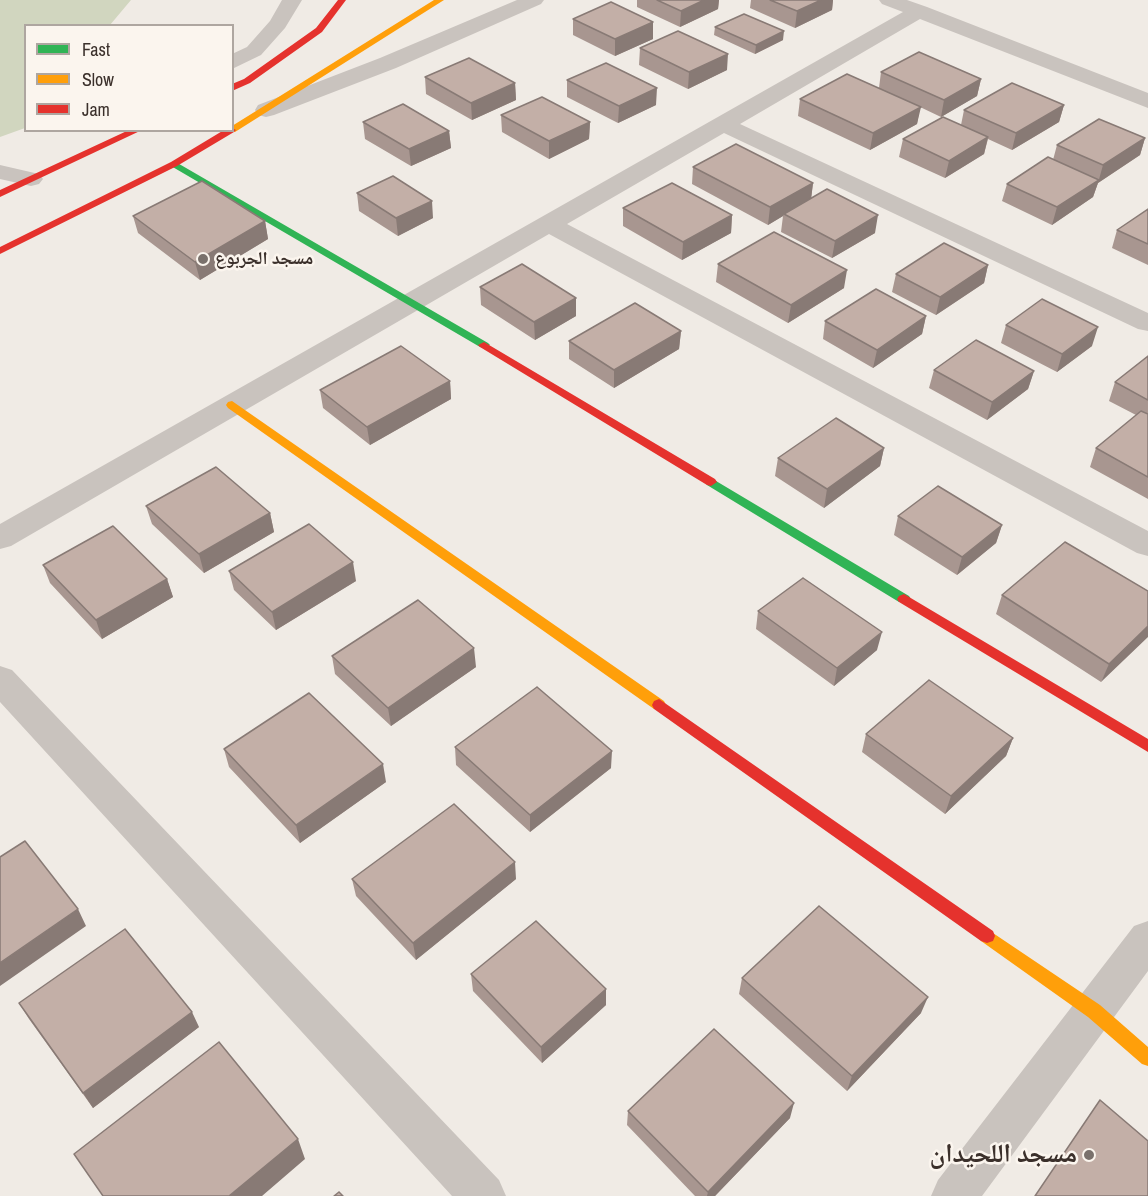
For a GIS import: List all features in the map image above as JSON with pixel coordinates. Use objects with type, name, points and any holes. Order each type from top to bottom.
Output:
[{"type":"street","points":[[234,62],[254,51],[278,24],[292,0]]},
{"type":"street","points":[[234,87],[247,81],[319,30],[342,0]]},
{"type":"street","points":[[234,129],[440,0]]},
{"type":"street","points":[[266,110],[378,68],[534,0]]},
{"type":"street","points":[[889,0],[1148,101]]},
{"type":"street","points":[[0,538],[920,11]]},
{"type":"street","points":[[723,124],[1148,322]]},
{"type":"street","points":[[68,162],[117,132]]},
{"type":"street","points":[[0,194],[134,132]]},
{"type":"street","points":[[0,251],[174,164],[229,132]]},
{"type":"street","points":[[174,164],[413,302],[1148,746]]},
{"type":"street","points":[[0,172],[31,179]]},
{"type":"street","points":[[548,224],[1148,544]]},
{"type":"street","points":[[232,405],[1094,1011],[1148,1058]]},
{"type":"street","points":[[0,678],[483,1196]]},
{"type":"street","points":[[954,1196],[1148,939]]},
{"type":"green space","points":[[0,0],[131,0],[111,24],[24,24],[24,128],[0,137]]},
{"type":"building","points":[[657,0],[704,0],[681,11]]},
{"type":"building","points":[[770,0],[821,0],[797,11]]},
{"type":"building","points":[[611,2],[653,22],[615,39],[573,19]]},
{"type":"building","points":[[744,14],[784,31],[756,45],[715,27]]},
{"type":"building","points":[[678,31],[728,54],[689,72],[640,48]]},
{"type":"building","points":[[919,52],[981,79],[944,100],[881,72]]},
{"type":"building","points":[[469,58],[515,83],[471,103],[425,77]]},
{"type":"building","points":[[606,63],[657,88],[619,106],[567,80]]},
{"type":"building","points":[[847,74],[921,107],[873,133],[800,99]]},
{"type":"building","points":[[1012,83],[1064,105],[1016,133],[964,110]]},
{"type":"building","points":[[542,97],[590,122],[549,141],[501,115]]},
{"type":"building","points":[[403,104],[449,131],[409,149],[363,122]]},
{"type":"building","points":[[943,117],[988,137],[949,161],[903,139]]},
{"type":"building","points":[[1099,119],[1145,138],[1103,165],[1057,145]]},
{"type":"building","points":[[736,144],[813,183],[770,207],[693,167]]},
{"type":"building","points":[[1048,157],[1099,180],[1057,207],[1007,184]]},
{"type":"building","points":[[393,176],[432,201],[396,218],[357,193]]},
{"type":"building","name":"مسجد الجربوع","points":[[202,181],[265,221],[195,262],[133,216]]},
{"type":"building","points":[[672,183],[732,215],[683,242],[623,208]]},
{"type":"building","points":[[827,189],[878,215],[835,241],[784,214]]},
{"type":"building","points":[[1148,209],[1148,244],[1117,230]]},
{"type":"building","points":[[774,232],[847,270],[791,305],[718,264]]},
{"type":"building","points":[[944,243],[988,265],[940,297],[896,274]]},
{"type":"building","points":[[522,264],[576,298],[534,322],[480,287]]},
{"type":"building","points":[[876,289],[926,316],[877,350],[825,321]]},
{"type":"building","points":[[1042,299],[1098,327],[1062,354],[1006,325]]},
{"type":"building","points":[[635,303],[681,331],[614,370],[569,341]]},
{"type":"building","points":[[976,340],[1034,371],[992,402],[934,370]]},
{"type":"building","points":[[401,346],[450,381],[367,427],[320,390]]},
{"type":"building","points":[[1148,356],[1148,400],[1115,382]]},
{"type":"building","points":[[1141,411],[1148,414],[1148,477],[1096,448]]},
{"type":"building","points":[[836,418],[884,448],[827,489],[778,458]]},
{"type":"building","points":[[216,467],[270,513],[199,554],[146,506]]},
{"type":"building","points":[[938,486],[1002,525],[962,557],[898,516]]},
{"type":"building","points":[[309,524],[353,562],[272,612],[229,571]]},
{"type":"building","points":[[113,526],[167,579],[96,620],[43,565]]},
{"type":"building","points":[[1065,542],[1148,591],[1148,626],[1109,664],[1002,595]]},
{"type":"building","points":[[803,578],[882,632],[837,668],[758,611]]},
{"type":"building","points":[[418,600],[474,648],[388,708],[332,656]]},
{"type":"building","points":[[929,680],[1013,738],[951,796],[866,734]]},
{"type":"building","points":[[537,687],[612,751],[530,815],[455,747]]},
{"type":"building","points":[[309,693],[383,764],[296,825],[224,749]]},
{"type":"building","points":[[454,804],[515,862],[413,943],[352,879]]},
{"type":"building","points":[[25,841],[78,909],[0,963],[0,857]]},
{"type":"building","points":[[819,906],[928,997],[852,1076],[742,978]]},
{"type":"building","points":[[536,921],[606,989],[541,1047],[471,974]]},
{"type":"building","points":[[125,929],[192,1012],[83,1093],[19,1003]]},
{"type":"building","points":[[714,1029],[794,1103],[708,1192],[628,1111]]},
{"type":"building","points":[[219,1042],[298,1139],[229,1196],[103,1196],[74,1154]]},
{"type":"building","name":"مسجد اللحيدان","points":[[1100,1100],[1148,1141],[1148,1196],[1035,1196]]},
{"type":"traffic: fast","points":[[174,164],[484,345]]},
{"type":"traffic: fast","points":[[711,482],[904,599]]},
{"type":"traffic: slow","points":[[234,129],[440,0]]},
{"type":"traffic: slow","points":[[232,405],[659,705]]},
{"type":"traffic: slow","points":[[987,936],[1094,1011],[1148,1058]]},
{"type":"traffic: jam","points":[[234,87],[247,81],[319,30],[342,0]]},
{"type":"traffic: jam","points":[[0,194],[134,132]]},
{"type":"traffic: jam","points":[[0,251],[174,164],[228,132]]},
{"type":"traffic: jam","points":[[484,345],[711,482]]},
{"type":"traffic: jam","points":[[904,599],[1148,746]]},
{"type":"traffic: jam","points":[[659,705],[987,936]]},
{"type":"place","name":"مسجد الجربوع","points":[[203,259]]},
{"type":"place","name":"مسجد اللحيدان","points":[[1089,1155]]}]
